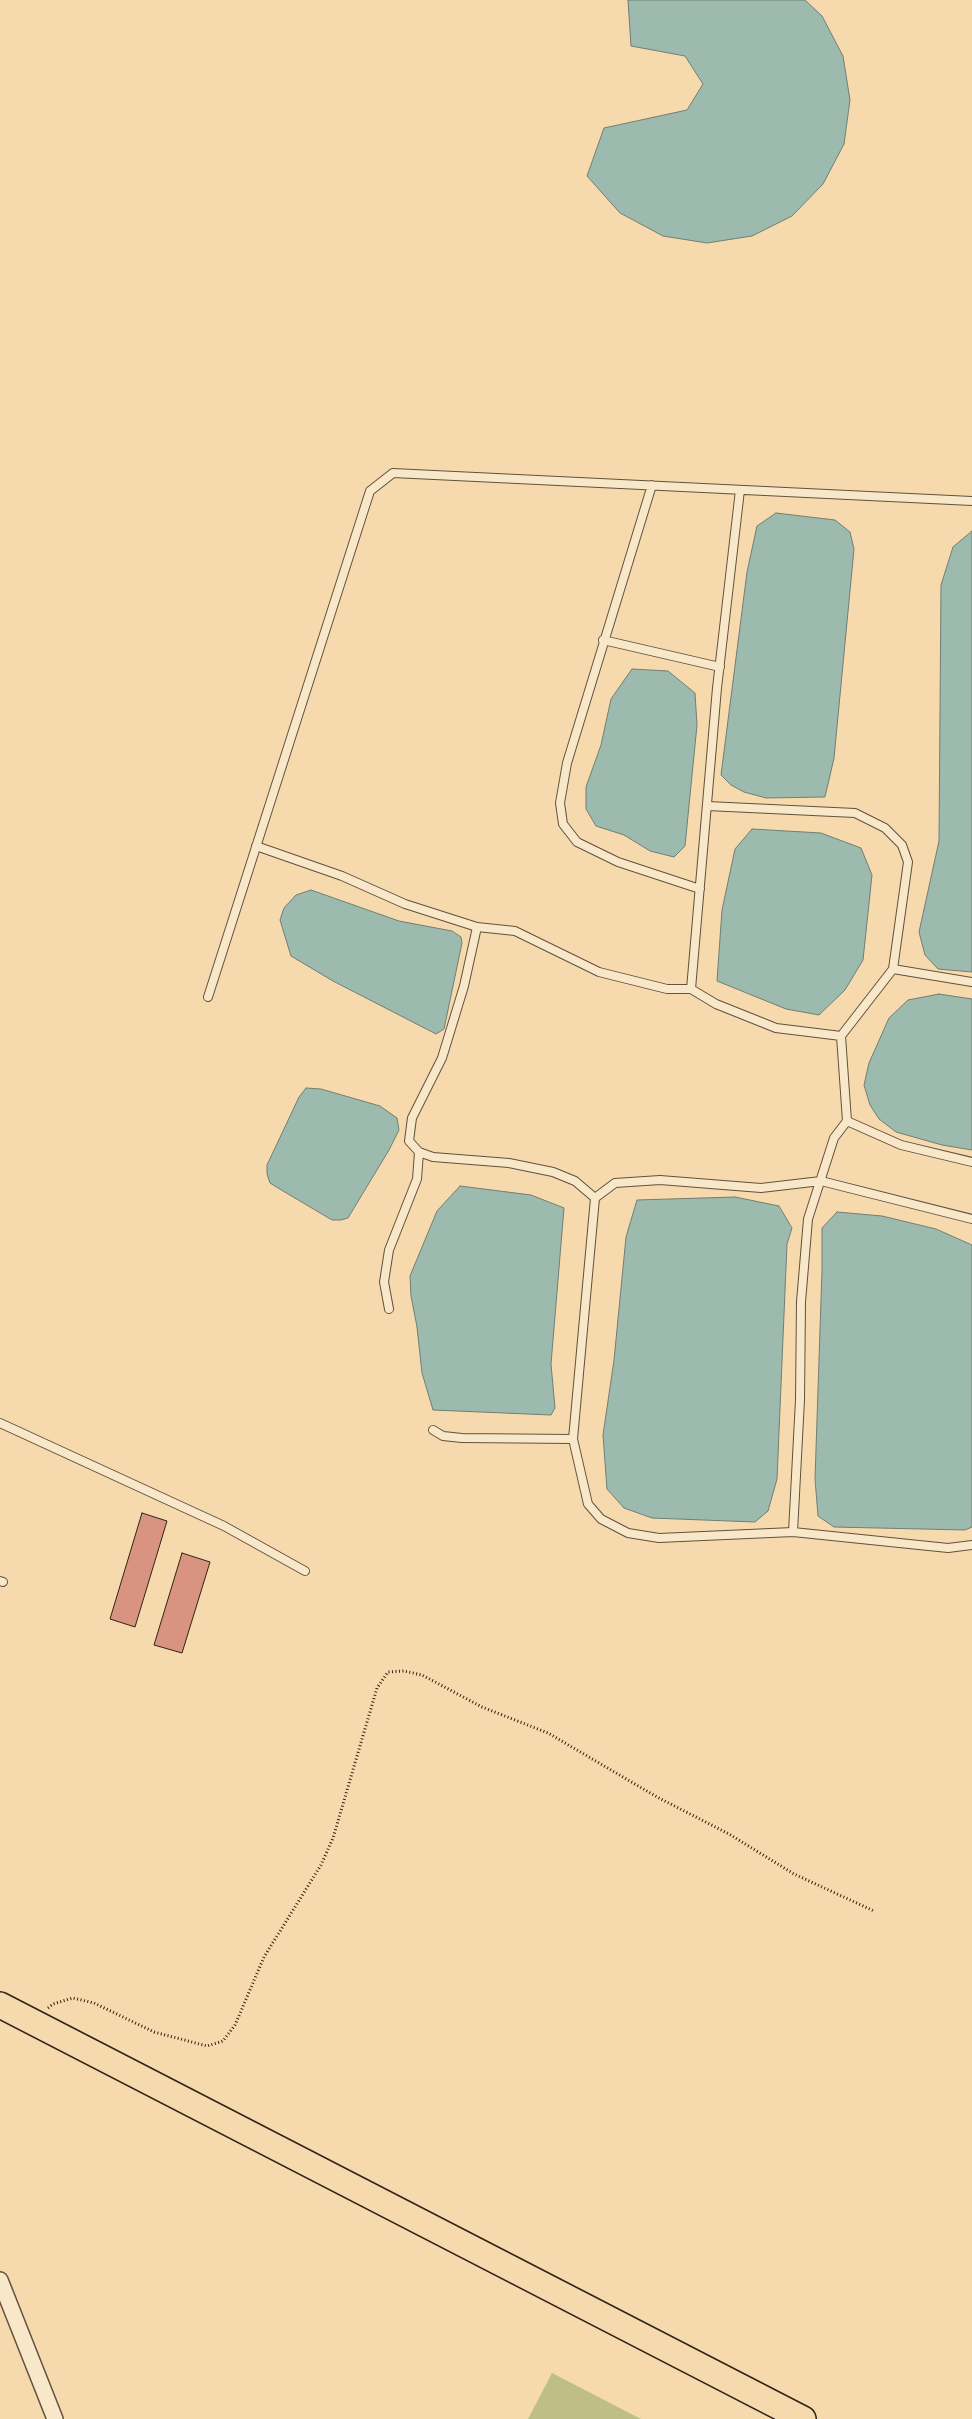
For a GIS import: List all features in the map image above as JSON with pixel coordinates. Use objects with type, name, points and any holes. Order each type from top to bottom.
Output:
[{"type":"highway","points":[[0,2005],[804,2419]]},
{"type":"street","points":[[0,2280],[55,2419]]},
{"type":"lane","points":[[208,997],[370,491],[393,473],[972,501]]},
{"type":"lane","points":[[652,485],[603,640],[567,763],[560,803],[563,824],[577,842],[618,862],[700,889]]},
{"type":"lane","points":[[691,989],[720,667],[740,490]]},
{"type":"lane","points":[[603,640],[720,667]]},
{"type":"lane","points":[[707,806],[855,812],[885,828],[902,845],[908,862],[893,969],[841,1036],[847,1121],[834,1138],[808,1219],[801,1302],[800,1400],[794,1532]]},
{"type":"lane","points":[[256,846],[342,876],[405,904],[477,927],[515,931],[599,972],[666,989],[691,989],[716,1004],[776,1028],[841,1036]]},
{"type":"lane","points":[[477,927],[464,986],[442,1058],[412,1118],[409,1141],[419,1152],[433,1157],[509,1163],[552,1172],[575,1181],[595,1198]]},
{"type":"lane","points":[[893,969],[972,982]]},
{"type":"lane","points":[[847,1121],[901,1145],[972,1162]]},
{"type":"lane","points":[[389,1309],[384,1282],[389,1250],[417,1180],[419,1152]]},
{"type":"lane","points":[[972,1219],[821,1181],[760,1188],[660,1180],[615,1183],[595,1198],[573,1439],[588,1504],[601,1519],[628,1533],[659,1538],[794,1532],[948,1548],[972,1544]]},
{"type":"lane","points":[[0,1423],[216,1522],[305,1571]]},
{"type":"lane","points":[[432,1430],[443,1436],[462,1438],[573,1439]]},
{"type":"path","points":[[34,2022],[53,2004],[73,1998],[94,2003],[154,2032],[207,2046],[222,2041],[236,2025],[264,1957],[321,1864],[333,1838],[377,1688],[388,1672],[404,1671],[422,1675],[482,1707],[548,1733],[657,1797],[729,1834],[794,1874],[874,1911]]},
{"type":"shaded area","points":[[628,0],[805,0],[822,16],[843,56],[850,100],[844,144],[823,184],[792,216],[752,236],[707,243],[663,236],[620,213],[587,176],[604,128],[687,110],[703,84],[685,56],[631,46]]},
{"type":"shaded area","points":[[776,513],[835,520],[850,532],[854,549],[834,758],[825,797],[766,798],[744,792],[731,785],[721,775],[747,572],[757,526]]},
{"type":"shaded area","points":[[972,531],[972,972],[938,969],[925,955],[919,932],[939,841],[941,585],[953,547]]},
{"type":"shaded area","points":[[632,669],[668,671],[695,693],[697,725],[685,846],[674,857],[650,851],[624,835],[596,826],[586,809],[586,787],[601,745],[611,699]]},
{"type":"shaded area","points":[[752,829],[821,833],[861,848],[872,875],[863,960],[845,990],[819,1015],[786,1009],[717,981],[722,910],[735,849]]},
{"type":"shaded area","points":[[311,890],[399,921],[452,931],[461,937],[462,943],[444,1029],[436,1034],[333,981],[291,956],[280,920],[284,908],[296,895]]},
{"type":"shaded area","points":[[939,994],[972,999],[972,1150],[942,1145],[896,1132],[879,1119],[870,1105],[864,1085],[869,1063],[889,1018],[908,1000]]},
{"type":"shaded area","points":[[306,1088],[321,1089],[380,1106],[397,1118],[399,1130],[348,1218],[332,1220],[270,1183],[267,1174],[267,1165],[299,1097]]},
{"type":"shaded area","points":[[460,1186],[531,1195],[564,1208],[551,1364],[555,1408],[551,1415],[433,1410],[422,1373],[410,1276],[437,1211]]},
{"type":"shaded area","points":[[735,1197],[779,1206],[792,1228],[787,1244],[777,1479],[768,1511],[755,1522],[652,1518],[624,1508],[607,1489],[603,1435],[614,1360],[626,1237],[637,1200]]},
{"type":"shaded area","points":[[837,1212],[882,1216],[936,1229],[972,1245],[972,1527],[965,1530],[834,1527],[818,1516],[815,1479],[822,1228]]},
{"type":"shaded area","points":[[552,2373],[641,2419],[528,2419]]},
{"type":"building","points":[[142,1513],[167,1521],[135,1627],[110,1619]]},
{"type":"building","points":[[182,1553],[210,1562],[182,1653],[154,1645]]}]
